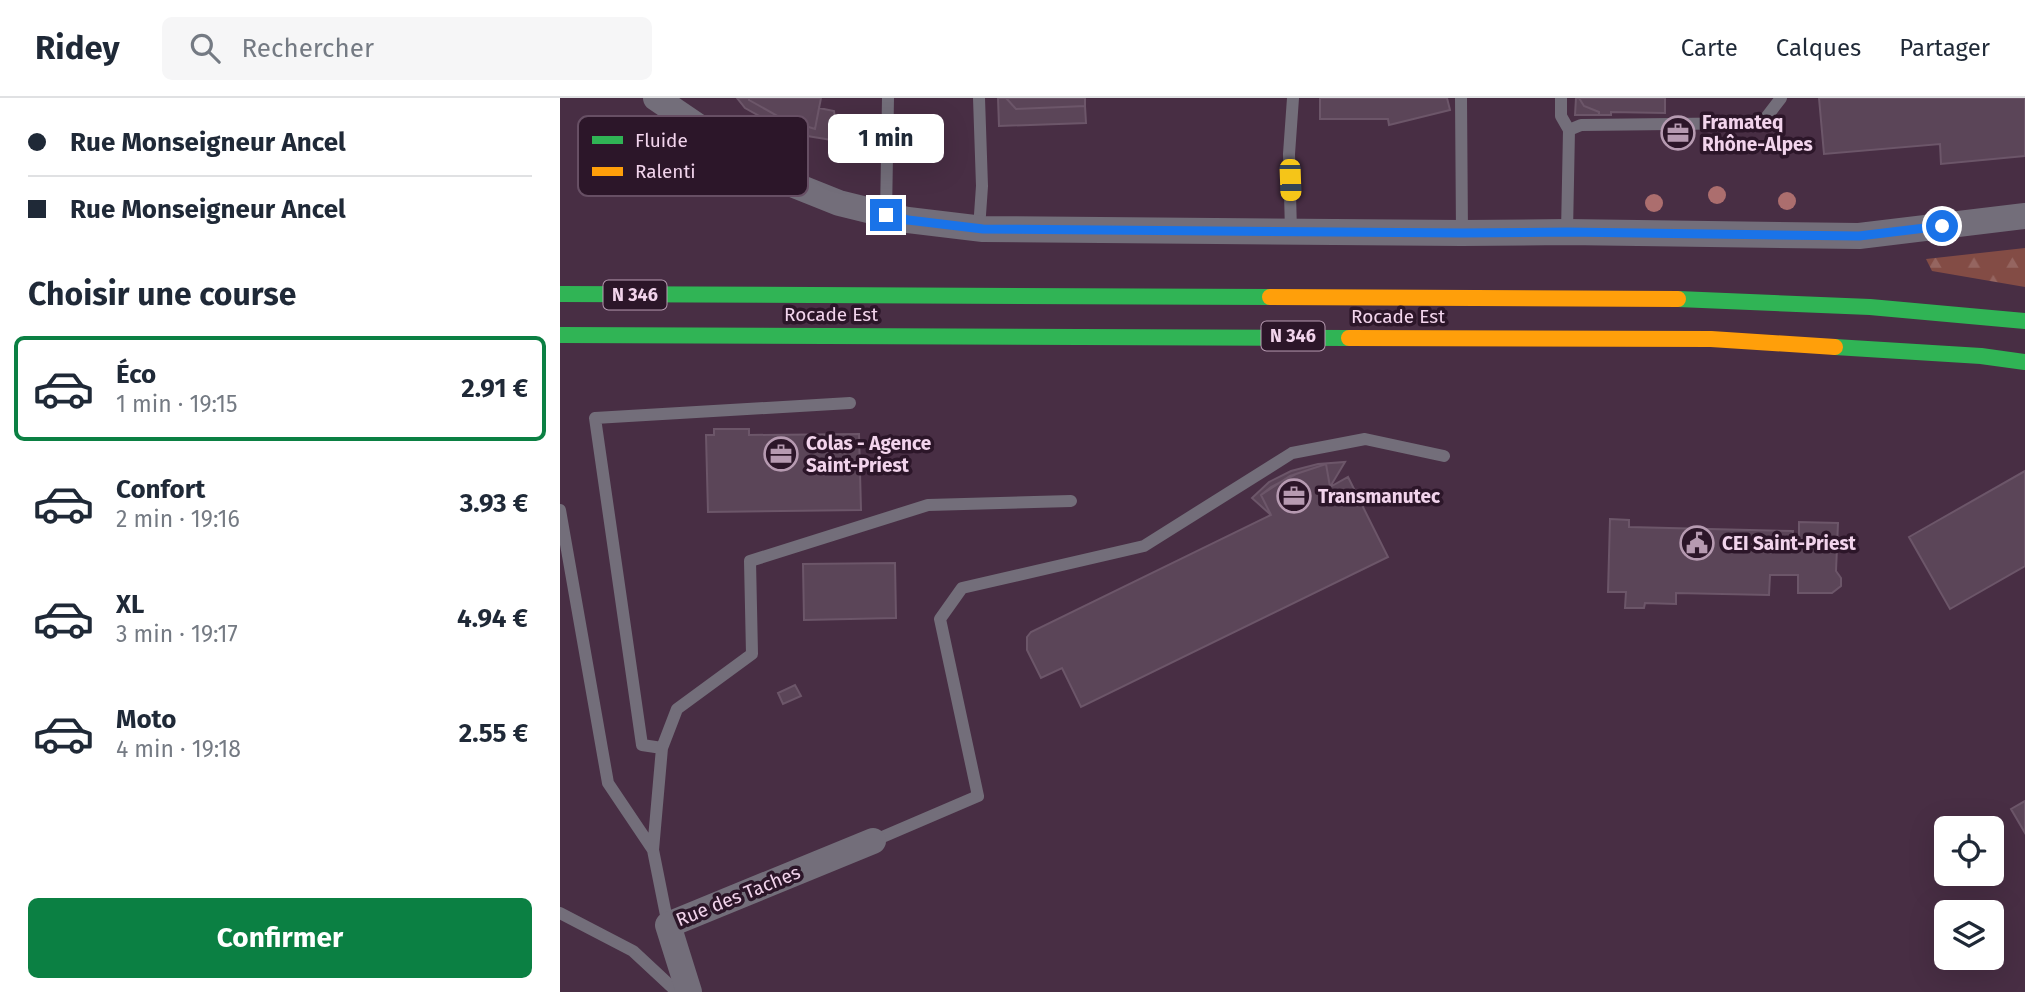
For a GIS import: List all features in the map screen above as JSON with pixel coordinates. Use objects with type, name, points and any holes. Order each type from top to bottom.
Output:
[{"type":"highway","points":[[574,278],[711,295]]},
{"type":"highway","name":"Rocade Est","points":[[560,294],[1690,299],[1870,307],[2025,321]]},
{"type":"highway","name":"Rocade Est","points":[[560,335],[1711,339],[1981,356],[2025,362]]},
{"type":"street","points":[[656,98],[683,116]]},
{"type":"street","points":[[808,191],[839,203],[908,220],[979,229],[1859,236],[2025,216]]},
{"type":"street","name":"Rue des Taches","points":[[689,992],[668,925],[873,841]]},
{"type":"lane","points":[[886,215],[888,98]]},
{"type":"lane","points":[[979,98],[982,186],[979,229]]},
{"type":"lane","points":[[1291,232],[1289,154],[1293,98]]},
{"type":"lane","points":[[1461,98],[1462,233]]},
{"type":"lane","points":[[1561,98],[1560,116],[1569,130],[1567,232]]},
{"type":"lane","points":[[1569,130],[1581,125],[1762,123],[1781,98]]},
{"type":"lane","points":[[663,748],[642,745],[595,418],[850,403]]},
{"type":"lane","points":[[873,841],[978,796],[940,619],[962,588],[1144,546],[1292,453],[1364,439],[1444,456]]},
{"type":"lane","points":[[668,925],[653,850],[663,748],[677,709],[752,654],[750,561],[928,505],[1071,501]]},
{"type":"lane","points":[[560,510],[608,783],[653,850]]},
{"type":"lane","points":[[560,913],[633,951],[677,992]]},
{"type":"green space","points":[[2025,248],[2025,287],[1932,271],[1926,259]]},
{"type":"building","points":[[737,98],[749,98],[778,116],[759,116],[745,108]]},
{"type":"building","points":[[821,98],[815,129],[808,127],[808,116],[778,116],[749,100]]},
{"type":"building","points":[[998,98],[1006,98],[1016,109],[1085,106],[1086,123],[999,126]]},
{"type":"building","points":[[1006,98],[1085,98],[1085,106],[1016,109]]},
{"type":"building","points":[[1320,98],[1447,98],[1450,110],[1389,125],[1388,119],[1320,119]]},
{"type":"building","points":[[1576,98],[1579,98],[1584,106],[1599,112],[1599,115],[1575,115]]},
{"type":"building","points":[[1579,98],[1665,98],[1665,113],[1611,112],[1611,115],[1599,115],[1599,112],[1584,106]]},
{"type":"building","points":[[1819,98],[2025,98],[2025,156],[1941,164],[1940,144],[1824,154]]},
{"type":"building","points":[[819,108],[834,111],[838,141],[808,136],[808,127],[815,129]]},
{"type":"building","points":[[714,429],[749,429],[749,435],[859,434],[861,510],[708,512],[706,435],[714,435]]},
{"type":"building","points":[[1345,462],[1330,487],[1326,464],[1296,474],[1271,487],[1261,495],[1271,515],[1252,498],[1269,482],[1291,471],[1318,464]]},
{"type":"building","points":[[1326,464],[1330,487],[1348,477],[1388,557],[1081,707],[1062,668],[1041,678],[1027,650],[1027,637],[1031,632],[1271,515],[1261,495],[1290,476]]},
{"type":"building","points":[[2025,471],[2025,566],[1950,609],[1909,537]]},
{"type":"building","points":[[1610,519],[1629,520],[1629,527],[1793,531],[1792,546],[1799,546],[1799,522],[1838,523],[1836,571],[1841,578],[1841,586],[1832,593],[1798,593],[1798,575],[1770,575],[1769,595],[1676,593],[1676,604],[1645,603],[1644,608],[1625,608],[1626,592],[1608,592]]},
{"type":"building","points":[[895,563],[896,618],[804,620],[803,564]]},
{"type":"building","points":[[795,685],[801,696],[783,704],[778,693]]},
{"type":"building","points":[[2025,801],[2025,833],[2011,809]]},
{"type":"traffic: fast","points":[[560,294],[1270,297]]},
{"type":"traffic: fast","points":[[1678,299],[1870,307],[2025,321]]},
{"type":"traffic: fast","points":[[560,335],[1349,338]]},
{"type":"traffic: fast","points":[[1835,347],[1981,356],[2025,362]]},
{"type":"traffic: slow","points":[[1270,297],[1678,299]]},
{"type":"traffic: slow","points":[[1349,338],[1711,339],[1835,347]]},
{"type":"place","name":"Framateq Rhône-Alpes","points":[[1678,133]]},
{"type":"place","name":"Colas - Agence Saint-Priest","points":[[781,454]]},
{"type":"place","name":"Transmanutec","points":[[1294,496]]},
{"type":"place","name":"CEI Saint-Priest","points":[[1697,543]]},
{"type":"route","points":[[886,215],[983,229],[1859,236],[1942,226]]}]
